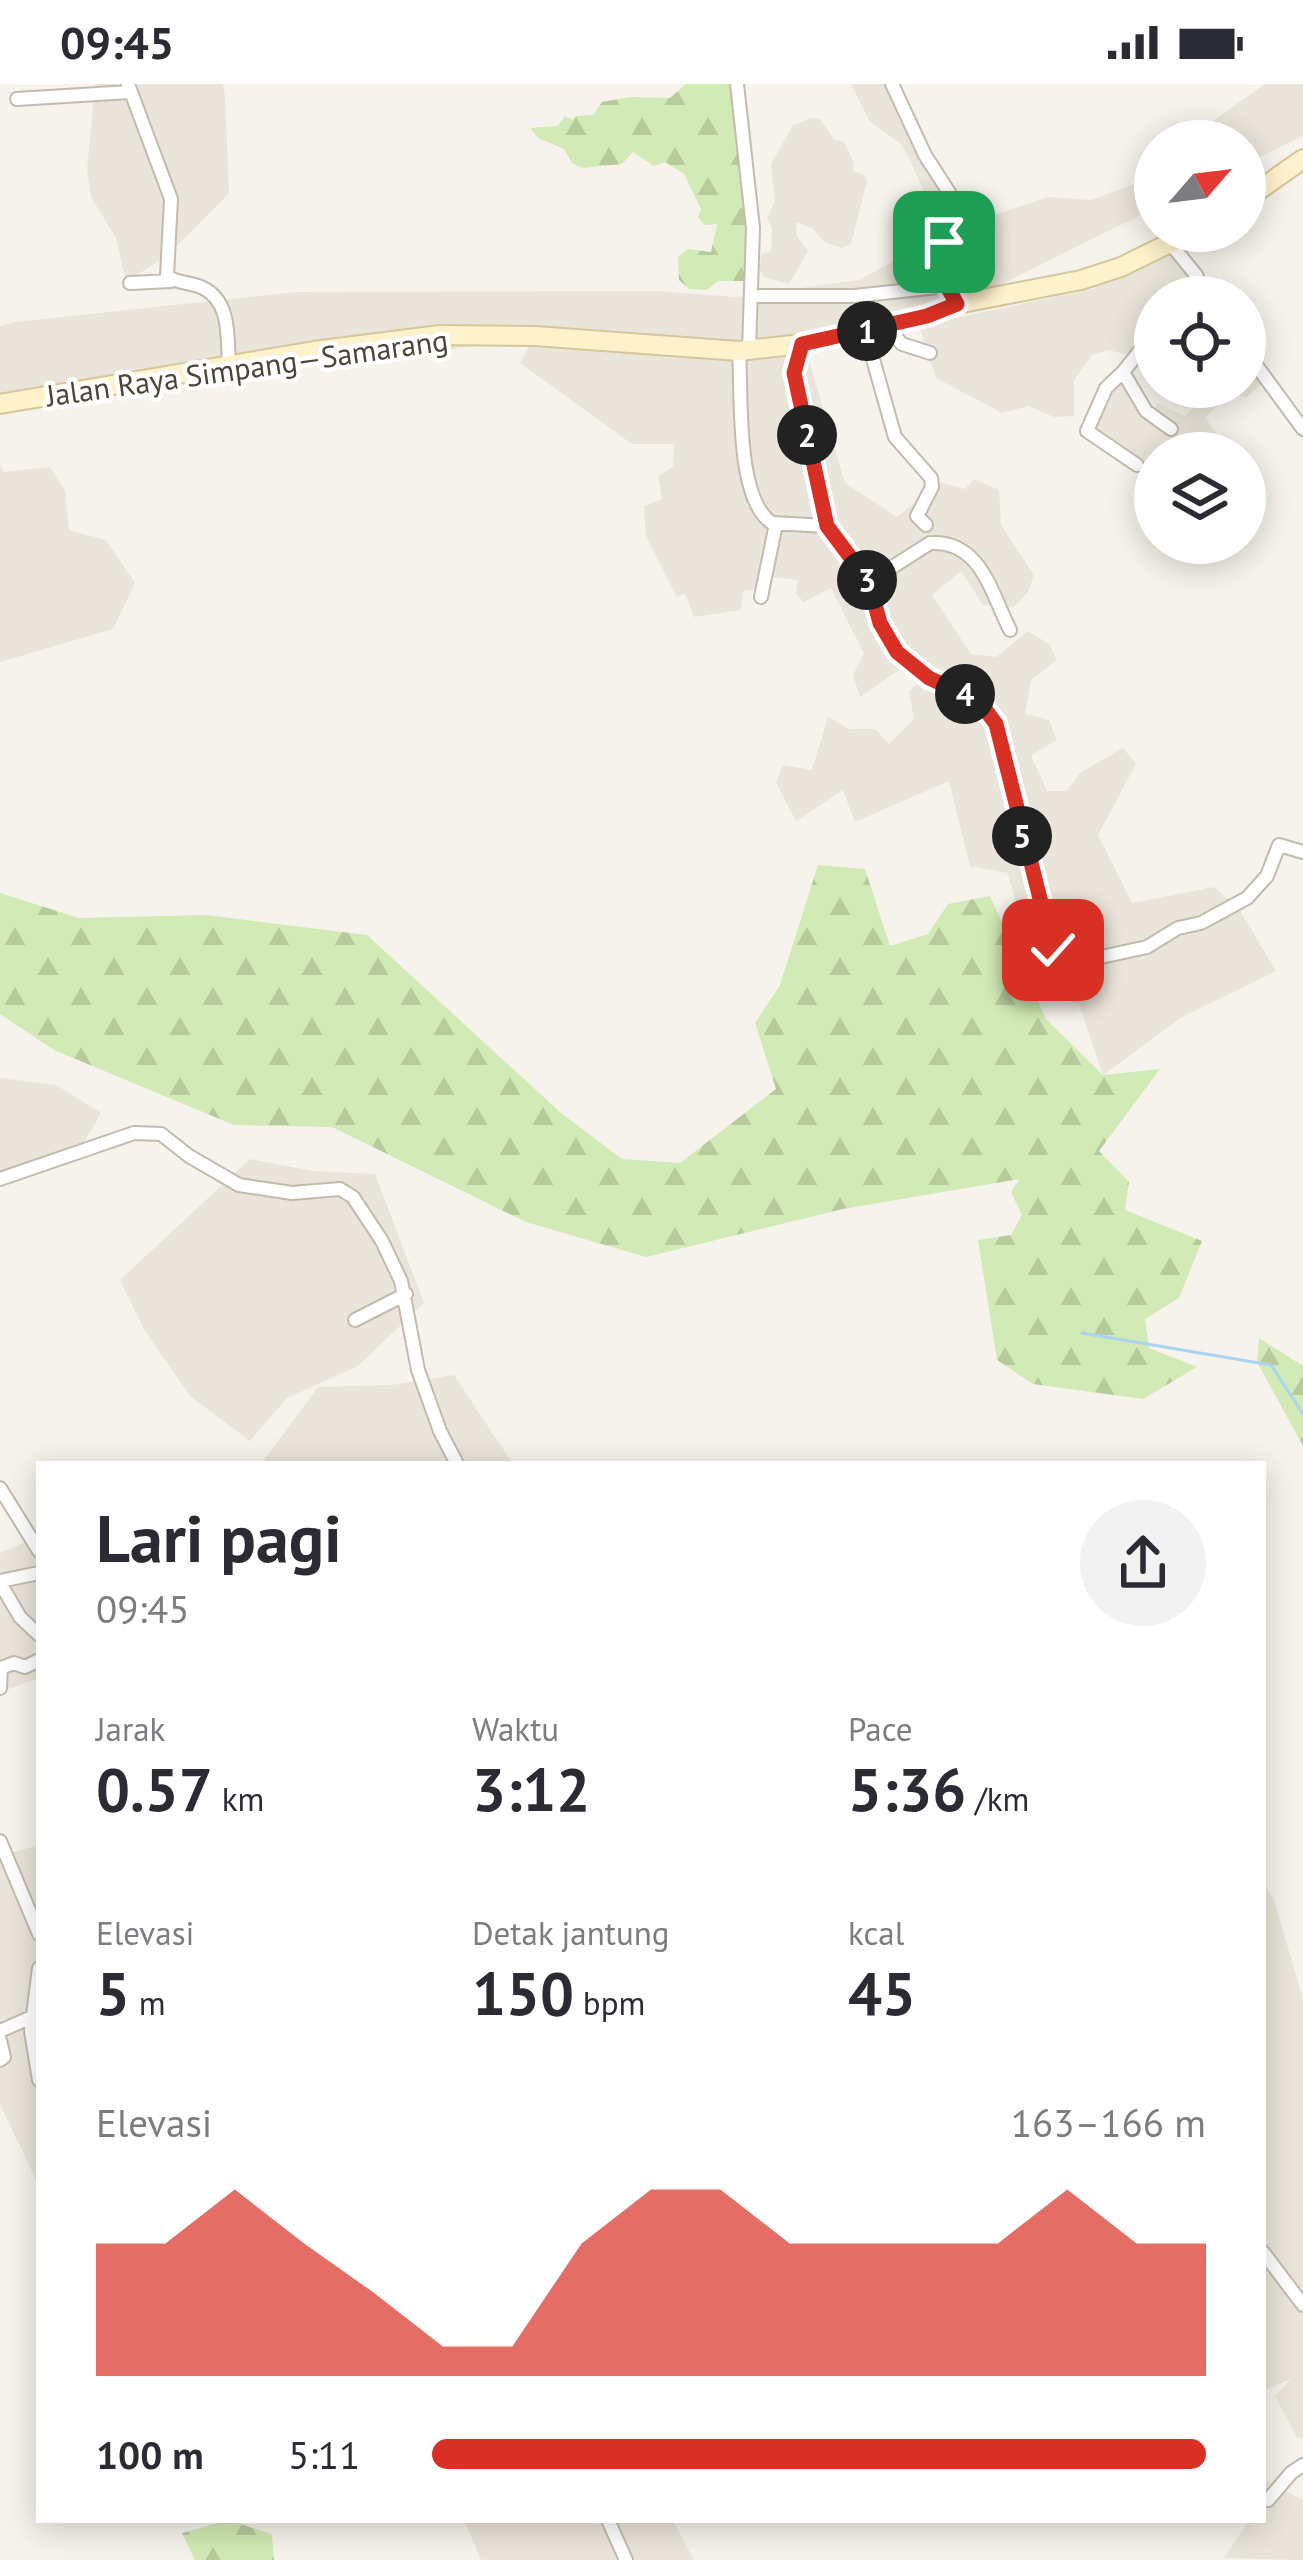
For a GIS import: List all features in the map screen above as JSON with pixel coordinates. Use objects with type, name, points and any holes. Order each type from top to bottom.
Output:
[{"type":"main road","points":[[1266,185],[1303,159]]},
{"type":"main road","name":"Jalan Raya Simpang—Samarang","points":[[0,404],[367,343],[474,334],[744,351],[802,344],[886,326],[952,295],[1081,280],[1152,252]]},
{"type":"street","points":[[737,84],[751,198],[754,296],[744,351],[750,495],[761,515],[776,524],[827,526]]},
{"type":"street","points":[[754,296],[952,295],[941,268],[955,214],[952,197],[892,84]]},
{"type":"street","points":[[17,99],[129,88],[171,199],[166,270],[171,281]]},
{"type":"street","points":[[1177,252],[1196,276]]},
{"type":"street","points":[[130,283],[171,281],[203,288],[219,302],[235,366]]},
{"type":"street","points":[[886,326],[902,344],[929,353]]},
{"type":"street","points":[[865,331],[895,437],[931,478],[930,492],[917,513],[926,525]]},
{"type":"street","points":[[802,344],[794,373],[827,526],[869,582],[880,623],[897,652],[929,678],[979,701],[996,724],[1053,950],[1080,949],[1092,959],[1147,947],[1252,894],[1267,876],[1279,845],[1303,852]]},
{"type":"street","points":[[1134,358],[1106,388],[1087,431],[1134,463]]},
{"type":"street","points":[[1123,372],[1146,411],[1171,429]]},
{"type":"street","points":[[1266,379],[1303,429]]},
{"type":"street","points":[[761,596],[776,524]]},
{"type":"street","points":[[869,582],[930,543],[964,550],[980,564],[1010,630]]},
{"type":"street","points":[[0,1179],[134,1133],[157,1132],[239,1185],[292,1193],[340,1190],[349,1194],[382,1241],[406,1294],[418,1370],[455,1461]]},
{"type":"street","points":[[356,1320],[406,1294]]},
{"type":"street","points":[[0,1488],[36,1546]]},
{"type":"street","points":[[36,1574],[0,1582],[20,1617],[36,1632]]},
{"type":"street","points":[[0,1688],[2,1668],[36,1661]]},
{"type":"street","points":[[0,1841],[36,1927]]},
{"type":"street","points":[[36,1996],[31,2031],[36,2062]]},
{"type":"street","points":[[0,2060],[4,2055],[0,2036],[34,2016]]},
{"type":"street","points":[[1266,2256],[1303,2305]]},
{"type":"street","points":[[1268,2500],[1303,2465]]},
{"type":"street","points":[[609,2523],[626,2560]]},
{"type":"shaded area","points":[[95,84],[223,84],[225,96],[229,193],[168,255],[126,282],[116,238],[91,197],[87,170]]},
{"type":"shaded area","points":[[851,84],[887,84],[947,186],[953,229],[1048,197],[1091,200],[1134,184],[1134,218],[915,327],[807,354],[845,483],[897,517],[939,482],[965,489],[974,479],[999,490],[1001,525],[1034,575],[1028,592],[1014,607],[983,605],[961,571],[932,595],[971,654],[996,657],[1028,631],[1049,644],[1057,660],[1031,680],[1025,714],[1049,720],[1057,740],[1031,755],[1047,791],[1067,791],[1080,773],[1123,748],[1136,764],[1098,835],[1132,903],[1214,887],[1239,909],[1276,971],[1182,1017],[1103,1075],[1079,1004],[1038,991],[1008,873],[970,866],[949,781],[855,822],[843,790],[796,821],[776,782],[783,765],[812,770],[828,717],[849,729],[875,729],[889,744],[914,719],[909,692],[917,684],[911,676],[899,670],[860,697],[853,675],[864,653],[831,588],[804,602],[796,594],[798,580],[760,575],[757,589],[743,591],[741,610],[694,617],[685,594],[677,597],[646,537],[644,506],[662,499],[658,476],[673,467],[674,444],[632,444],[520,363],[533,339],[0,405],[0,326],[15,322],[297,292],[658,291],[736,297],[859,280],[944,233],[923,241],[928,200],[901,144],[870,122]]},
{"type":"shaded area","points":[[1265,84],[1303,84],[1303,136],[1266,154],[1266,120],[1214,120]]},
{"type":"shaded area","points":[[820,119],[834,139],[844,142],[853,171],[867,181],[851,244],[842,248],[824,242],[813,229],[796,222],[797,236],[808,251],[790,283],[780,282],[760,271],[761,254],[771,251],[772,229],[767,218],[775,201],[771,164],[793,125]]},
{"type":"shaded area","points":[[1170,252],[1191,276],[1134,276],[1134,349],[1129,355],[1108,350],[1092,355],[1074,380],[1074,416],[1054,417],[1028,406],[1002,413],[936,378],[919,326],[1092,289]]},
{"type":"shaded area","points":[[1119,382],[1134,400],[1134,408],[1141,408],[1154,423],[1173,432],[1134,432],[1134,455],[1093,427]]},
{"type":"shaded area","points":[[1168,408],[1185,416],[1193,408],[1215,408],[1205,417],[1215,432],[1173,432],[1177,427],[1155,412]]},
{"type":"shaded area","points":[[0,465],[4,472],[50,467],[65,491],[69,530],[106,540],[135,583],[113,629],[0,662]]},
{"type":"shaded area","points":[[0,1078],[56,1085],[101,1113],[79,1151],[0,1178]]},
{"type":"shaded area","points":[[250,1159],[312,1171],[375,1174],[424,1303],[358,1366],[287,1398],[250,1441],[190,1396],[145,1331],[120,1280]]},
{"type":"shaded area","points":[[454,1375],[511,1461],[263,1461],[318,1387],[391,1385]]},
{"type":"shaded area","points":[[31,1539],[36,1543],[36,1679],[0,1692],[0,1553]]},
{"type":"shaded area","points":[[36,1846],[36,2180],[0,2104],[0,1856]]},
{"type":"shaded area","points":[[1266,1887],[1303,1999],[1303,2437],[1297,2438],[1275,2396],[1291,2379],[1266,2390]]},
{"type":"shaded area","points":[[1266,2481],[1303,2500],[1303,2560],[1224,2558],[1247,2523],[1266,2523]]},
{"type":"shaded area","points":[[465,2523],[675,2523],[694,2560],[481,2560]]},
{"type":"green space","points":[[686,84],[734,84],[747,195],[750,281],[718,281],[707,290],[689,289],[679,280],[678,257],[688,249],[711,252],[717,224],[705,225],[698,217],[701,209],[684,174],[665,162],[654,166],[633,152],[622,164],[582,168],[572,163],[564,149],[538,138],[530,128],[558,126],[565,116],[573,120],[593,115],[602,102],[670,98]]},
{"type":"green space","points":[[818,865],[865,869],[890,946],[928,934],[948,904],[990,896],[1046,1019],[1103,1075],[1160,1069],[1099,1151],[1129,1182],[1125,1210],[1202,1241],[1179,1298],[1145,1319],[1149,1348],[1197,1367],[1143,1399],[1033,1384],[997,1360],[978,1240],[1011,1235],[1022,1215],[1011,1192],[1020,1179],[843,1209],[646,1257],[526,1222],[332,1127],[234,1125],[54,1050],[0,1014],[0,893],[79,918],[207,915],[367,935],[561,1113],[622,1159],[680,1163],[776,1089],[755,1023],[780,985]]},
{"type":"green space","points":[[1259,1338],[1303,1366],[1303,1446],[1257,1362]]},
{"type":"green space","points":[[237,2523],[272,2534],[274,2560],[195,2560],[182,2533]]},
{"type":"waterway","points":[[1082,1333],[1271,1365],[1303,1414]]},
{"type":"route","points":[[944,242],[942,281],[957,304],[927,316],[802,344],[794,373],[827,526],[869,582],[886,638],[929,678],[979,701],[996,724],[1053,950]]}]
